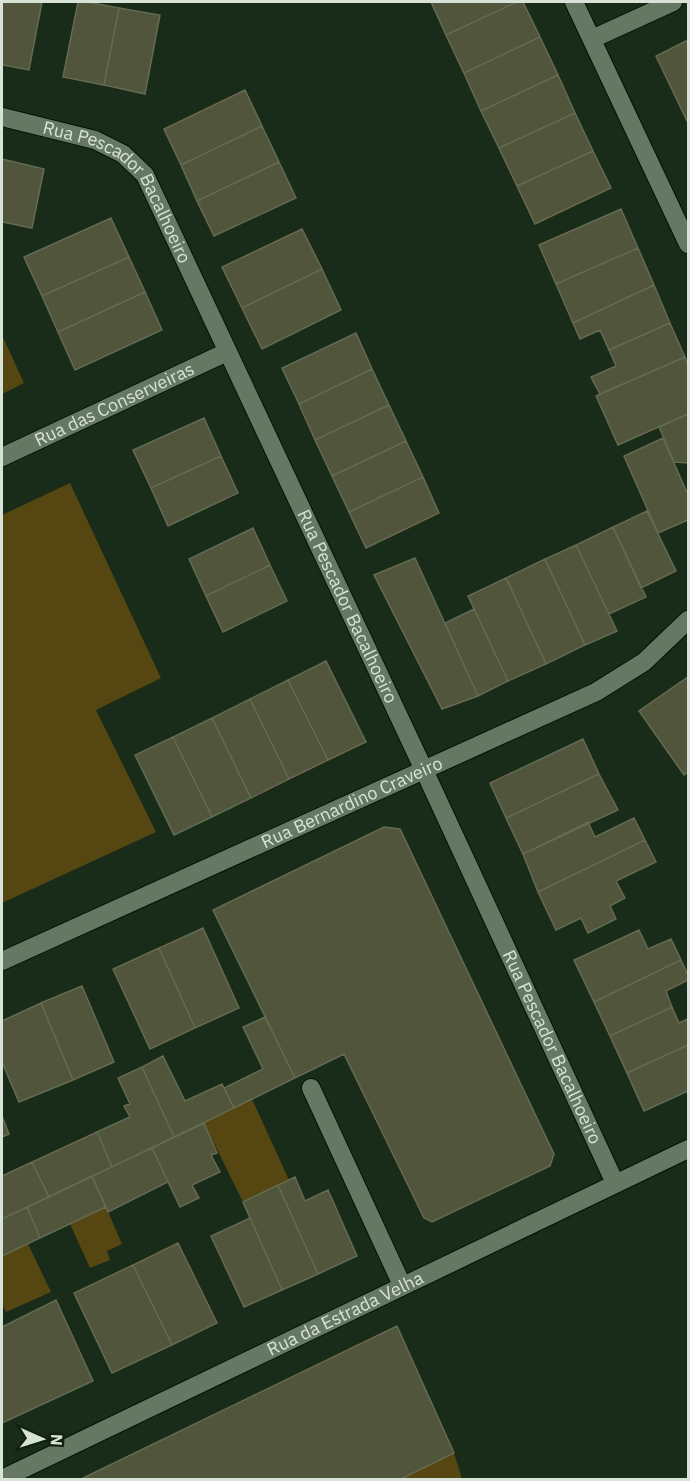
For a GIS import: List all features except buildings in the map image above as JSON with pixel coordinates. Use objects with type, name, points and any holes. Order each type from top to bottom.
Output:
[{"type":"street","points":[[574,2],[688,244]]},
{"type":"street","points":[[592,39],[673,2]]},
{"type":"street","name":"Rua Pescador Bacalhoeiro","points":[[2,117],[95,140],[123,154],[145,175],[615,1183]]},
{"type":"street","name":"Rua das Conserveiras","points":[[2,457],[226,352]]},
{"type":"street","name":"Rua Bernardino Craveiro","points":[[2,961],[596,692],[644,662],[688,620]]},
{"type":"street","points":[[310,1088],[402,1285]]},
{"type":"street","name":"Rua da Estrada Velha","points":[[2,1479],[688,1149]]},
{"type":"shaded area","points":[[2,335],[24,383],[2,394]]},
{"type":"shaded area","points":[[70,483],[161,678],[96,710],[156,832],[2,903],[2,515]]},
{"type":"shaded area","points":[[252,1099],[289,1180],[243,1202],[204,1123]]},
{"type":"shaded area","points":[[106,1207],[122,1244],[107,1251],[110,1260],[90,1268],[70,1224]]},
{"type":"shaded area","points":[[28,1244],[51,1292],[6,1312],[2,1304],[2,1256]]},
{"type":"shaded area","points":[[454,1453],[462,1479],[399,1480]]}]
